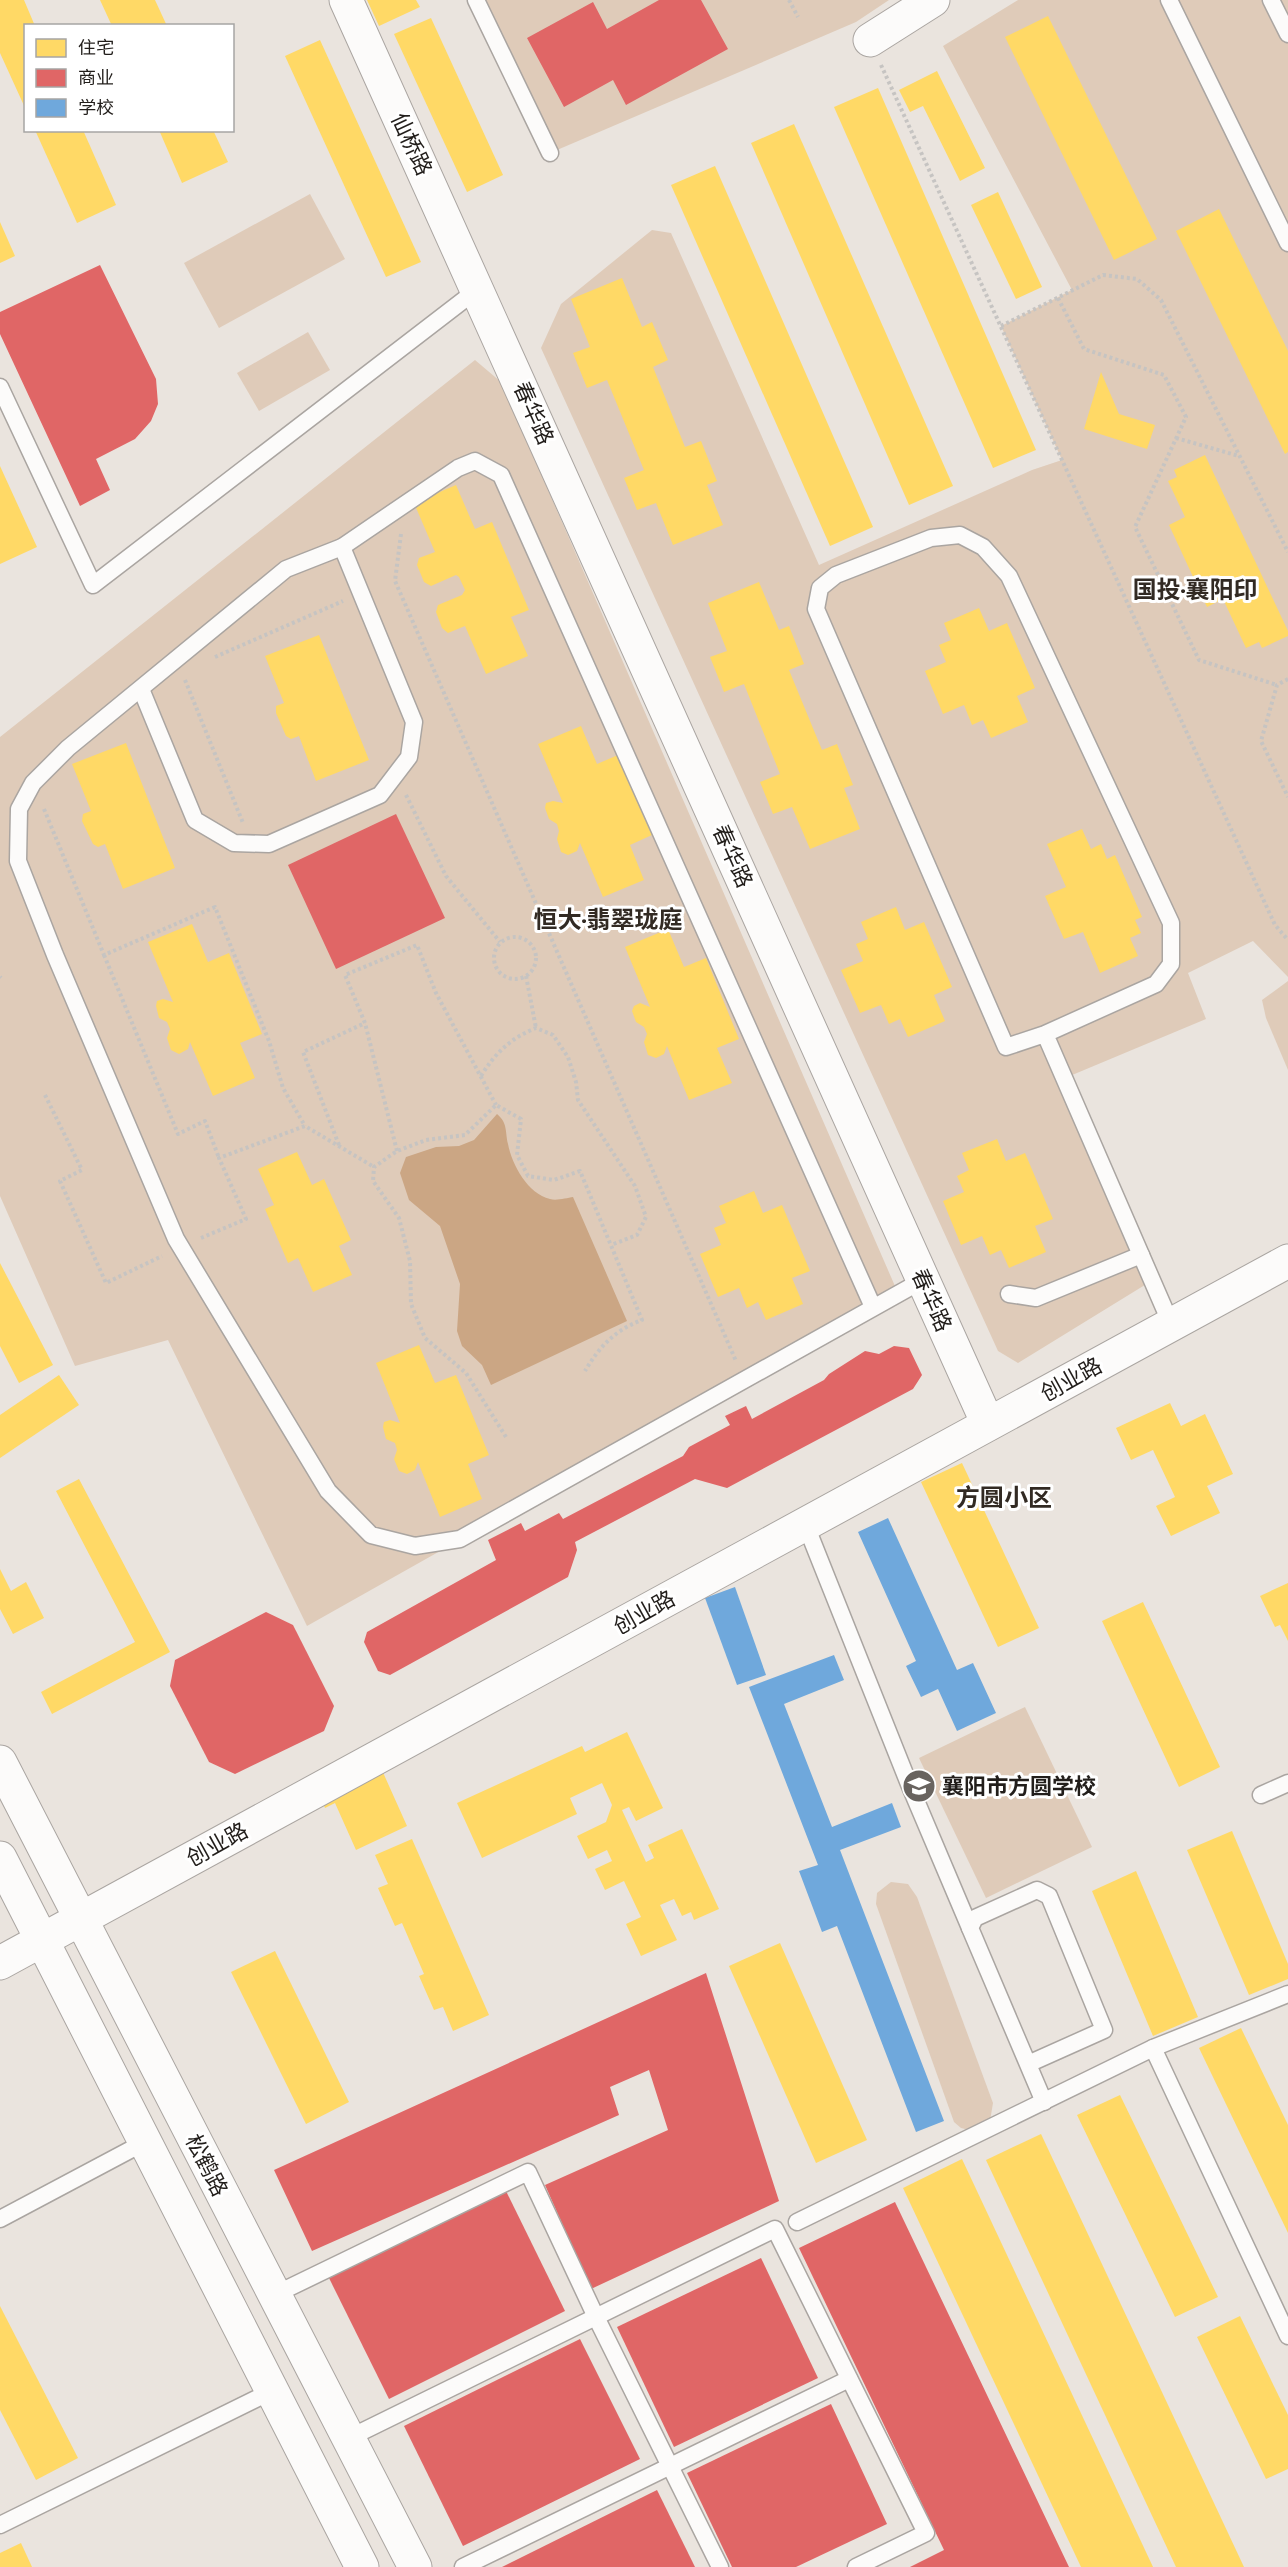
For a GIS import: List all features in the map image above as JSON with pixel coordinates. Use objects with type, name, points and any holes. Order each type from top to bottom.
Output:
[{"type":"street","name":"仙桥路","points":[[346,0],[478,289]]},
{"type":"street","points":[[870,40],[933,0]]},
{"type":"street","name":"春华路","points":[[478,289],[988,1424]]},
{"type":"street","name":"创业路","points":[[0,1963],[1288,1261]]},
{"type":"street","name":"松鹤路","points":[[0,1762],[415,2567]]},
{"type":"street","name":"松鹤路","points":[[0,1858],[362,2567]]},
{"type":"lane","points":[[476,0],[550,153]]},
{"type":"lane","points":[[1169,0],[1288,243]]},
{"type":"lane","points":[[1271,0],[1288,34]]},
{"type":"lane","points":[[0,387],[93,585],[478,289]]},
{"type":"lane","points":[[873,1307],[501,475],[475,461],[458,468],[342,547],[286,569],[68,748],[33,783],[19,809],[18,861],[55,955],[181,1247],[328,1491],[371,1535],[415,1546],[460,1539],[744,1378],[923,1280]]},
{"type":"lane","points":[[960,535],[983,547],[1009,576],[1171,922],[1171,964],[1155,984],[1045,1034],[1006,1047],[816,609],[820,588],[836,575],[931,538],[960,535]]},
{"type":"lane","points":[[141,688],[195,820],[234,843],[269,844],[380,795],[409,757],[414,722],[342,547]]},
{"type":"lane","points":[[1045,1034],[1171,1324]]},
{"type":"lane","points":[[1009,1294],[1036,1298],[1142,1255]]},
{"type":"lane","points":[[805,1523],[901,1763],[1044,2102]]},
{"type":"lane","points":[[1261,1795],[1288,1783]]},
{"type":"lane","points":[[970,1928],[975,1918],[1037,1890],[1049,1896],[1104,2030],[1028,2064]]},
{"type":"lane","points":[[797,2222],[1153,2048],[1288,1994]]},
{"type":"lane","points":[[1153,2048],[1288,2336]]},
{"type":"lane","points":[[0,2219],[145,2142]]},
{"type":"lane","points":[[274,2295],[528,2172],[596,2317],[720,2567]]},
{"type":"lane","points":[[349,2438],[775,2229],[926,2534],[856,2567]]},
{"type":"lane","points":[[463,2567],[849,2379]]},
{"type":"lane","points":[[0,2525],[272,2391]]},
{"type":"path","points":[[789,0],[798,17]]},
{"type":"path","points":[[870,40],[1275,925],[1288,940]]},
{"type":"path","points":[[1001,326],[1103,275],[1137,279],[1161,300],[1288,552]]},
{"type":"path","points":[[1058,298],[1083,349],[1164,375],[1186,417],[1135,527],[1199,660],[1277,685]]},
{"type":"path","points":[[1176,438],[1240,456]]},
{"type":"path","points":[[404,505],[395,581],[744,1378]]},
{"type":"path","points":[[212,658],[361,594]]},
{"type":"path","points":[[181,671],[252,843]]},
{"type":"path","points":[[1288,679],[1277,685],[1261,741],[1288,797]]},
{"type":"path","points":[[396,774],[446,876],[500,942]]},
{"type":"path","points":[[33,783],[178,1134],[205,1121],[246,1219],[106,1283],[60,1182],[82,1170],[45,1095]]},
{"type":"path","points":[[104,955],[214,907],[269,1041],[283,1088],[305,1126],[374,1167]]},
{"type":"path","points":[[513,937],[526,940],[532,945],[536,958],[526,976],[513,979],[506,977],[496,967],[494,954],[500,942],[513,937]]},
{"type":"path","points":[[397,1151],[365,1023],[345,975],[417,945],[436,993],[496,1105],[521,1119],[517,1155],[528,1176],[554,1180],[580,1171],[642,1320],[623,1327],[597,1351],[585,1371]]},
{"type":"path","points":[[526,976],[536,1028]]},
{"type":"path","points":[[339,1146],[303,1052],[365,1023]]},
{"type":"path","points":[[481,1076],[488,1064],[515,1036],[536,1028],[553,1035],[568,1057],[576,1082],[578,1100],[635,1186],[646,1217],[637,1235],[611,1245]]},
{"type":"path","points":[[374,1167],[397,1151],[426,1140],[465,1135],[496,1105]]},
{"type":"path","points":[[219,1158],[305,1126]]},
{"type":"path","points":[[374,1167],[373,1181],[399,1218],[410,1261],[411,1304],[425,1338],[466,1373],[506,1437]]},
{"type":"shaded area","points":[[476,0],[889,0],[856,22],[550,153]]},
{"type":"shaded area","points":[[1018,0],[1288,0],[1288,977],[1253,941],[1188,973],[1206,1019],[1065,1078],[1153,1280],[1018,1363],[998,1351],[541,348],[561,304],[652,230],[671,233],[819,565],[1032,470],[1062,460],[1001,326],[1072,290],[943,46]]},
{"type":"shaded area","points":[[310,194],[345,259],[219,328],[184,263]]},
{"type":"shaded area","points":[[308,332],[330,370],[259,411],[237,373]]},
{"type":"shaded area","points":[[475,360],[501,382],[898,1293],[307,1626],[168,1340],[75,1366],[0,1196],[0,737]]},
{"type":"shaded area","points":[[1288,981],[1288,1070],[1266,1018],[1262,1000]]},
{"type":"shaded area","points":[[497,1114],[505,1124],[513,1161],[528,1185],[550,1199],[573,1197],[627,1321],[491,1385],[482,1365],[462,1346],[457,1331],[460,1284],[440,1226],[409,1200],[400,1173],[406,1157],[436,1147],[459,1146],[474,1140]]},
{"type":"shaded area","points":[[1025,1707],[1092,1847],[986,1898],[919,1758]]},
{"type":"shaded area","points":[[891,1882],[908,1884],[917,1897],[993,2103],[990,2121],[973,2131],[961,2128],[954,2122],[876,1904],[877,1893]]},
{"type":"building: 住宅","points":[[0,0],[24,0],[34,24],[24,24],[24,106],[0,53]]},
{"type":"building: 住宅","points":[[100,0],[155,0],[166,24],[111,24]]},
{"type":"building: 住宅","points":[[367,0],[416,0],[420,7],[379,26]]},
{"type":"building: 住宅","points":[[1048,16],[1157,239],[1114,260],[1005,37]]},
{"type":"building: 住宅","points":[[431,18],[503,175],[467,192],[394,34]]},
{"type":"building: 住宅","points":[[320,40],[421,262],[386,277],[285,56]]},
{"type":"building: 住宅","points":[[937,71],[985,168],[960,181],[923,106],[910,112],[899,90]]},
{"type":"building: 住宅","points":[[878,88],[1036,450],[993,468],[834,107]]},
{"type":"building: 住宅","points":[[794,124],[953,486],[909,505],[751,143]]},
{"type":"building: 住宅","points":[[36,132],[84,132],[116,205],[77,223]]},
{"type":"building: 住宅","points":[[160,132],[214,132],[228,162],[182,183]]},
{"type":"building: 住宅","points":[[715,166],[873,527],[830,546],[671,185]]},
{"type":"building: 住宅","points":[[998,192],[1042,287],[1016,299],[971,205]]},
{"type":"building: 住宅","points":[[1219,209],[1288,351],[1288,452],[1285,454],[1176,231]]},
{"type":"building: 住宅","points":[[0,222],[15,256],[0,263]]},
{"type":"building: 住宅","points":[[622,278],[642,327],[652,322],[668,360],[653,367],[685,447],[701,441],[717,481],[707,485],[723,525],[673,545],[656,503],[637,510],[624,478],[644,470],[607,380],[587,388],[573,353],[590,347],[571,299]]},
{"type":"building: 住宅","points":[[1101,372],[1119,414],[1155,425],[1147,449],[1084,429]]},
{"type":"building: 住宅","points":[[1205,455],[1288,631],[1288,636],[1262,648],[1259,642],[1246,648],[1223,599],[1207,607],[1169,525],[1185,517],[1168,481],[1177,477],[1174,470]]},
{"type":"building: 住宅","points":[[0,466],[37,547],[0,564]]},
{"type":"building: 住宅","points":[[456,485],[475,529],[492,522],[529,610],[511,617],[528,656],[486,674],[465,626],[448,633],[442,628],[436,612],[438,605],[462,595],[465,590],[459,577],[456,575],[431,586],[424,582],[417,565],[419,558],[435,552],[414,503]]},
{"type":"building: 住宅","points":[[759,582],[779,630],[789,626],[804,664],[789,670],[822,750],[837,744],[853,785],[844,788],[860,829],[810,849],[792,807],[773,814],[760,782],[780,774],[744,684],[724,692],[710,657],[727,651],[708,603]]},
{"type":"building: 住宅","points":[[979,608],[989,631],[1007,623],[1035,688],[1017,696],[1028,722],[991,738],[983,720],[972,725],[964,705],[943,714],[925,671],[946,662],[939,645],[951,640],[944,623]]},
{"type":"building: 住宅","points":[[319,635],[369,760],[316,781],[299,736],[291,739],[286,736],[276,713],[276,706],[284,703],[265,656]]},
{"type":"building: 住宅","points":[[581,726],[597,764],[618,755],[652,835],[630,845],[644,880],[603,897],[580,843],[577,851],[568,855],[561,852],[557,839],[559,831],[557,824],[549,819],[545,808],[546,803],[553,801],[563,803],[538,744]]},
{"type":"building: 住宅","points":[[126,743],[175,868],[123,889],[105,844],[98,847],[93,844],[82,821],[83,814],[91,811],[72,764]]},
{"type":"building: 住宅","points":[[1082,829],[1091,849],[1101,844],[1107,859],[1115,855],[1142,917],[1135,920],[1141,933],[1130,938],[1138,956],[1100,973],[1083,932],[1064,939],[1045,896],[1066,887],[1047,844]]},
{"type":"building: 住宅","points":[[896,907],[905,930],[924,922],[952,987],[934,995],[945,1021],[908,1037],[900,1019],[889,1024],[881,1005],[860,1013],[841,970],[863,961],[856,944],[868,939],[861,922]]},
{"type":"building: 住宅","points":[[192,924],[208,962],[229,953],[262,1034],[240,1043],[255,1078],[213,1096],[190,1042],[188,1049],[179,1054],[171,1050],[167,1038],[170,1029],[167,1022],[159,1018],[156,1006],[157,1001],[163,999],[173,1002],[148,942]]},
{"type":"building: 住宅","points":[[668,929],[684,967],[706,958],[739,1039],[717,1048],[732,1083],[689,1100],[667,1046],[664,1054],[656,1058],[648,1055],[644,1042],[647,1034],[644,1027],[636,1022],[632,1011],[634,1006],[640,1003],[650,1007],[625,947]]},
{"type":"building: 住宅","points":[[997,1139],[1006,1161],[1025,1153],[1053,1219],[1035,1226],[1046,1252],[1009,1268],[1001,1250],[990,1255],[982,1236],[961,1245],[943,1201],[964,1192],[957,1176],[969,1170],[962,1153]]},
{"type":"building: 住宅","points":[[297,1152],[312,1185],[324,1179],[351,1240],[339,1246],[352,1275],[313,1292],[298,1258],[288,1263],[265,1209],[274,1205],[258,1169]]},
{"type":"building: 住宅","points":[[754,1191],[763,1213],[782,1205],[810,1271],[792,1278],[803,1304],[766,1320],[758,1302],[747,1308],[739,1288],[718,1297],[700,1254],[721,1245],[714,1228],[726,1223],[719,1206]]},
{"type":"building: 住宅","points":[[0,1263],[53,1365],[19,1383],[0,1346]]},
{"type":"building: 住宅","points":[[419,1345],[435,1383],[456,1375],[489,1455],[468,1464],[482,1499],[440,1517],[418,1462],[415,1470],[407,1474],[399,1471],[394,1459],[397,1450],[395,1443],[386,1439],[383,1427],[384,1422],[390,1420],[400,1423],[376,1363]]},
{"type":"building: 住宅","points":[[59,1375],[79,1405],[0,1458],[0,1415]]},
{"type":"building: 住宅","points":[[1170,1403],[1181,1426],[1205,1414],[1233,1474],[1207,1486],[1220,1513],[1171,1536],[1156,1506],[1175,1497],[1153,1450],[1131,1460],[1116,1428]]},
{"type":"building: 住宅","points":[[962,1463],[1039,1628],[998,1647],[921,1482]]},
{"type":"building: 住宅","points":[[79,1479],[170,1652],[52,1714],[41,1692],[135,1642],[56,1491]]},
{"type":"building: 住宅","points":[[0,1569],[11,1591],[26,1582],[44,1618],[13,1634],[0,1609]]},
{"type":"building: 住宅","points":[[1288,1583],[1288,1641],[1280,1625],[1275,1627],[1260,1596]]},
{"type":"building: 住宅","points":[[1143,1602],[1220,1767],[1179,1787],[1102,1621]]},
{"type":"building: 住宅","points":[[627,1732],[663,1808],[636,1821],[629,1807],[622,1810],[646,1862],[654,1858],[648,1845],[682,1829],[719,1909],[694,1920],[691,1912],[682,1916],[674,1899],[660,1905],[677,1940],[641,1956],[626,1924],[641,1917],[624,1881],[605,1890],[595,1869],[612,1861],[607,1850],[588,1859],[577,1836],[606,1822],[612,1805],[602,1783],[570,1798],[577,1814],[482,1858],[457,1803],[582,1746],[585,1752]]},
{"type":"building: 住宅","points":[[381,1768],[407,1826],[356,1850],[335,1803],[325,1808],[320,1796]]},
{"type":"building: 住宅","points":[[1232,1831],[1288,1964],[1288,1979],[1249,1995],[1187,1850]]},
{"type":"building: 住宅","points":[[412,1839],[489,2015],[453,2031],[443,2007],[434,2010],[419,1976],[424,1974],[402,1923],[395,1926],[378,1888],[388,1884],[375,1855]]},
{"type":"building: 住宅","points":[[1136,1871],[1198,2017],[1153,2036],[1092,1891]]},
{"type":"building: 住宅","points":[[780,1943],[867,2140],[816,2163],[729,1966]]},
{"type":"building: 住宅","points":[[275,1951],[349,2102],[306,2124],[231,1972]]},
{"type":"building: 住宅","points":[[1241,2028],[1288,2125],[1288,2233],[1199,2048]]},
{"type":"building: 住宅","points":[[1120,2095],[1218,2297],[1175,2317],[1077,2115]]},
{"type":"building: 住宅","points":[[1041,2134],[1244,2567],[1176,2567],[986,2160]]},
{"type":"building: 住宅","points":[[962,2159],[1153,2567],[1081,2567],[903,2188]]},
{"type":"building: 住宅","points":[[0,2306],[78,2458],[36,2480],[0,2410]]},
{"type":"building: 住宅","points":[[1240,2316],[1288,2415],[1288,2469],[1266,2479],[1197,2337]]},
{"type":"building: 住宅","points":[[21,2543],[32,2567],[0,2567],[0,2553]]},
{"type":"building: 商业","points":[[659,0],[701,0],[728,49],[626,105],[613,80],[564,107],[527,38],[593,2],[607,29]]},
{"type":"building: 商业","points":[[100,265],[156,379],[158,404],[151,421],[135,439],[96,459],[110,490],[80,506],[0,334],[0,312]]},
{"type":"building: 商业","points":[[396,814],[445,918],[336,969],[288,865]]},
{"type":"building: 商业","points":[[894,1346],[909,1348],[922,1375],[913,1389],[727,1488],[695,1479],[575,1542],[577,1550],[568,1577],[390,1675],[378,1671],[364,1642],[367,1632],[496,1560],[488,1540],[521,1523],[525,1531],[559,1513],[563,1519],[683,1456],[689,1447],[730,1425],[725,1416],[746,1406],[752,1419],[824,1380],[829,1374],[865,1351],[879,1354]]},
{"type":"building: 商业","points":[[266,1612],[293,1625],[334,1706],[324,1731],[235,1774],[209,1762],[170,1686],[175,1660]]},
{"type":"building: 商业","points":[[706,1973],[779,2201],[591,2289],[545,2185],[668,2130],[649,2070],[610,2087],[619,2115],[312,2251],[274,2170]]},
{"type":"building: 商业","points":[[506,2191],[565,2311],[389,2399],[329,2278]]},
{"type":"building: 商业","points":[[895,2202],[1069,2567],[910,2567],[944,2550],[799,2248]]},
{"type":"building: 商业","points":[[761,2258],[818,2378],[674,2447],[617,2327]]},
{"type":"building: 商业","points":[[580,2339],[640,2459],[463,2546],[404,2426]]},
{"type":"building: 商业","points":[[831,2404],[887,2524],[796,2567],[732,2567],[687,2473]]},
{"type":"building: 商业","points":[[657,2490],[695,2567],[502,2567]]},
{"type":"building: 学校","points":[[888,1518],[957,1670],[973,1663],[996,1713],[957,1731],[938,1689],[921,1697],[906,1666],[916,1661],[858,1532]]},
{"type":"building: 学校","points":[[735,1587],[766,1675],[737,1685],[705,1598]]},
{"type":"building: 学校","points":[[834,1655],[844,1680],[784,1704],[832,1827],[892,1803],[901,1827],[840,1850],[944,2121],[916,2132],[837,1926],[822,1932],[799,1871],[818,1865],[749,1687]]},
{"type":"place","name":"襄阳市方圆学校","points":[[919,1786]]},
{"type":"district","name":"国投·襄阳印","points":[[1195,590]]},
{"type":"district","name":"恒大·翡翠珑庭","points":[[608,920]]},
{"type":"district","name":"方圆小区","points":[[1004,1498]]}]
